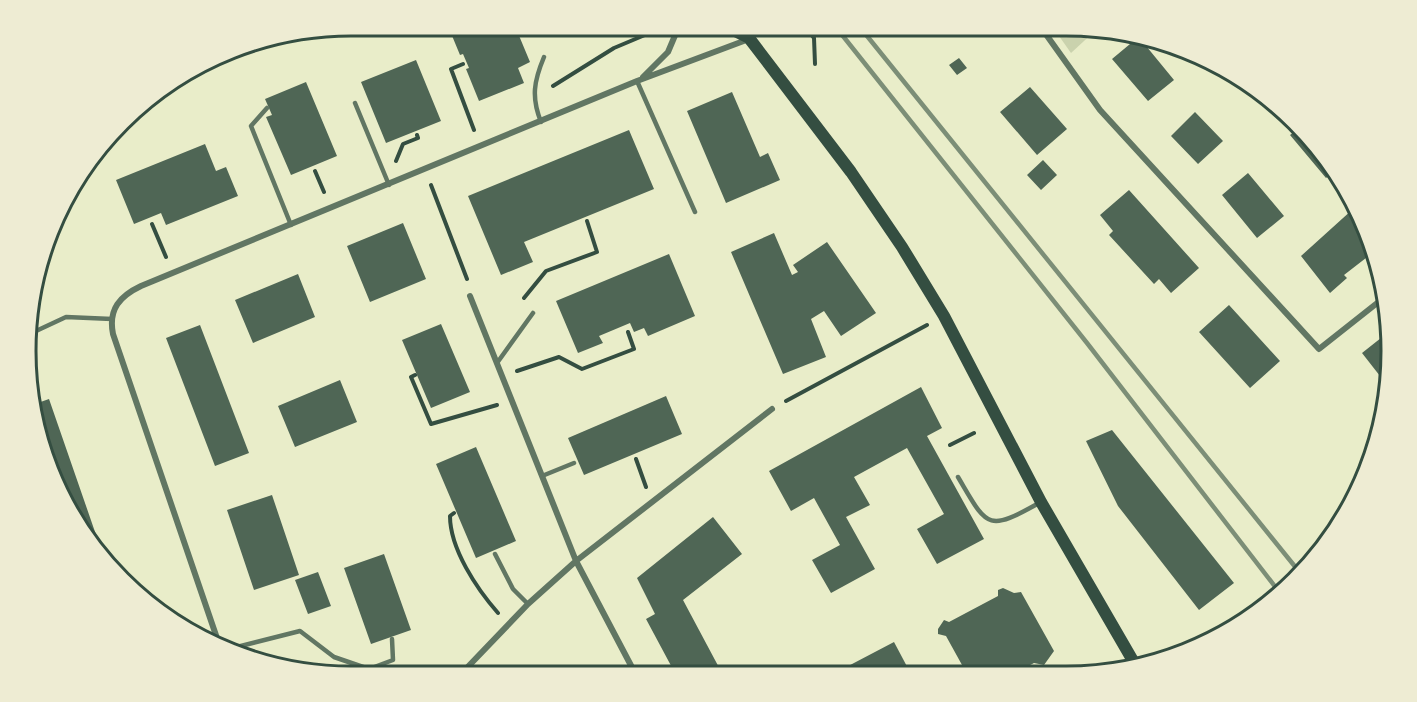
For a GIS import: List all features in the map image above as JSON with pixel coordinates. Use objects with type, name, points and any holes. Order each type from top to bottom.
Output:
[{"type":"main road","points":[[745,36],[749,38],[851,172],[902,247],[944,316],[1041,502],[1132,659]]},
{"type":"street","points":[[637,81],[668,52],[675,36]]},
{"type":"street","points":[[1047,36],[1100,110],[1319,349],[1377,303]]},
{"type":"street","points":[[217,636],[113,334],[111,318],[117,303],[141,286],[637,81],[749,38]]},
{"type":"street","points":[[470,296],[576,561],[631,666]]},
{"type":"street","points":[[469,666],[528,604],[576,561],[772,409]]},
{"type":"lane","points":[[541,122],[535,107],[534,82],[544,57]]},
{"type":"lane","points":[[637,81],[694,212]]},
{"type":"lane","points":[[355,104],[389,185]]},
{"type":"lane","points":[[267,108],[251,126],[291,225]]},
{"type":"lane","points":[[497,363],[533,313]]},
{"type":"lane","points":[[37,332],[66,317],[111,318]]},
{"type":"lane","points":[[542,476],[574,463]]},
{"type":"lane","points":[[958,477],[981,515],[992,522],[1004,521],[1041,502]]},
{"type":"lane","points":[[495,554],[513,589],[528,604]]},
{"type":"lane","points":[[239,645],[300,631],[334,657],[360,666]]},
{"type":"lane","points":[[377,666],[393,660],[392,639]]},
{"type":"path","points":[[557,83],[614,48],[641,36]]},
{"type":"path","points":[[812,36],[815,64]]},
{"type":"path","points":[[463,64],[451,69],[475,131]]},
{"type":"path","points":[[394,164],[403,144],[418,138],[417,135]]},
{"type":"path","points":[[425,170],[471,289],[470,296]]},
{"type":"path","points":[[315,171],[324,193]]},
{"type":"path","points":[[522,301],[546,271],[597,252],[586,221]]},
{"type":"path","points":[[152,224],[166,258]]},
{"type":"path","points":[[772,409],[944,316]]},
{"type":"path","points":[[502,376],[559,357],[582,369],[634,349],[628,332]]},
{"type":"path","points":[[415,375],[411,377],[431,424],[512,401]]},
{"type":"path","points":[[950,445],[974,433]]},
{"type":"path","points":[[636,459],[652,502]]},
{"type":"path","points":[[454,513],[450,516],[450,528],[463,560],[487,600],[509,625]]},
{"type":"green space","points":[[1059,36],[1088,37],[1071,53]]},
{"type":"building","points":[[452,36],[519,36],[530,62],[518,68],[524,83],[479,101],[466,69],[469,68],[463,54],[460,55]]},
{"type":"building","points":[[1131,43],[1147,47],[1174,80],[1148,101],[1112,59]]},
{"type":"building","points":[[959,58],[967,68],[957,75],[949,65]]},
{"type":"building","points":[[416,60],[441,121],[386,143],[361,82]]},
{"type":"building","points":[[306,82],[337,156],[291,175],[266,117],[272,115],[265,99]]},
{"type":"building","points":[[1030,87],[1067,129],[1037,155],[1000,112]]},
{"type":"building","points":[[732,92],[760,157],[768,153],[780,180],[726,203],[687,111]]},
{"type":"building","points":[[1195,112],[1223,141],[1198,164],[1171,136]]},
{"type":"building","points":[[629,130],[654,189],[524,242],[533,262],[501,275],[468,196]]},
{"type":"building","points":[[1293,133],[1303,143],[1328,176],[1326,178],[1290,135]]},
{"type":"building","points":[[205,144],[216,171],[226,167],[238,196],[166,225],[161,213],[134,224],[116,180]]},
{"type":"building","points":[[1043,160],[1057,175],[1041,190],[1027,175]]},
{"type":"building","points":[[1248,173],[1284,216],[1257,238],[1222,195]]},
{"type":"building","points":[[1129,190],[1199,268],[1171,293],[1159,279],[1154,284],[1109,235],[1113,231],[1100,215]]},
{"type":"building","points":[[1349,212],[1366,258],[1344,275],[1347,278],[1330,293],[1301,256]]},
{"type":"building","points":[[403,223],[426,279],[370,302],[347,246]]},
{"type":"building","points":[[774,233],[792,275],[798,272],[793,265],[827,242],[876,313],[841,336],[824,311],[811,319],[826,357],[783,374],[731,252]]},
{"type":"building","points":[[669,254],[695,316],[648,336],[644,328],[634,332],[630,323],[599,336],[603,343],[578,353],[556,301]]},
{"type":"building","points":[[298,274],[315,317],[253,343],[235,300]]},
{"type":"building","points":[[1229,305],[1280,361],[1250,388],[1199,332]]},
{"type":"building","points":[[441,324],[470,392],[431,408],[402,340]]},
{"type":"building","points":[[200,325],[249,453],[215,466],[166,338]]},
{"type":"building","points":[[1380,338],[1380,376],[1362,353]]},
{"type":"building","points":[[340,380],[357,422],[295,447],[278,406]]},
{"type":"building","points":[[921,387],[942,428],[927,436],[984,539],[937,564],[917,529],[944,514],[907,448],[854,477],[870,505],[846,517],[875,569],[831,593],[812,560],[840,545],[814,498],[791,511],[769,471]]},
{"type":"building","points":[[666,396],[682,434],[584,475],[568,438]]},
{"type":"building","points":[[49,399],[97,537],[78,508],[60,472],[47,433],[40,402]]},
{"type":"building","points":[[1112,430],[1234,583],[1199,610],[1118,506],[1086,441]]},
{"type":"building","points":[[476,447],[516,541],[476,558],[436,464]]},
{"type":"building","points":[[272,495],[299,575],[254,590],[227,510]]},
{"type":"building","points":[[713,517],[742,554],[683,600],[718,666],[671,666],[646,619],[655,614],[637,578]]},
{"type":"building","points":[[384,554],[411,630],[371,644],[344,568]]},
{"type":"building","points":[[318,572],[331,606],[308,614],[295,580]]},
{"type":"building","points":[[1003,588],[1014,593],[1021,592],[1054,651],[1044,665],[1034,663],[1028,666],[963,666],[946,636],[938,634],[938,629],[944,620],[949,622],[998,596],[998,590]]},
{"type":"building","points":[[894,642],[907,666],[848,666]]},
{"type":"railway","points":[[843,36],[1087,343],[1275,587]]},
{"type":"railway","points":[[867,36],[1295,567]]}]
